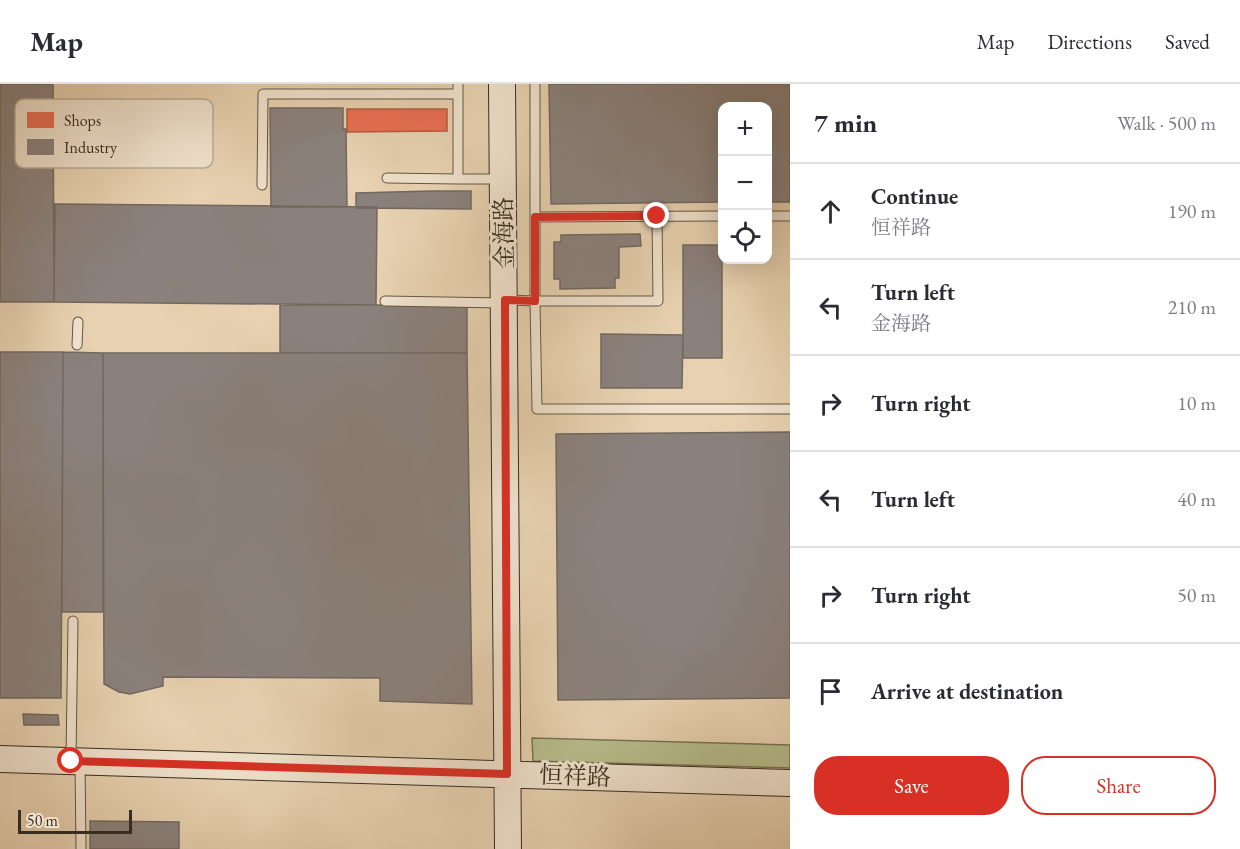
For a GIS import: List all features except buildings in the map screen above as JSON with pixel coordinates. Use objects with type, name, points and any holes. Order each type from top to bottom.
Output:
[{"type":"street","name":"金海路","points":[[502,84],[508,849]]},
{"type":"street","name":"恒祥路","points":[[0,759],[790,783]]},
{"type":"lane","points":[[535,84],[537,409],[790,409]]},
{"type":"lane","points":[[262,185],[262,94],[458,89],[458,179]]},
{"type":"lane","points":[[387,178],[504,179]]},
{"type":"lane","points":[[385,301],[658,301],[657,216]]},
{"type":"lane","points":[[535,217],[718,216]]},
{"type":"lane","points":[[772,216],[790,216]]},
{"type":"lane","points":[[78,322],[78,345]]},
{"type":"lane","points":[[73,621],[76,761],[81,849]]},
{"type":"green space","points":[[532,738],[790,745],[790,768],[533,761]]},
{"type":"route","points":[[71,761],[507,774],[505,300],[535,301],[535,217],[657,216]]}]
